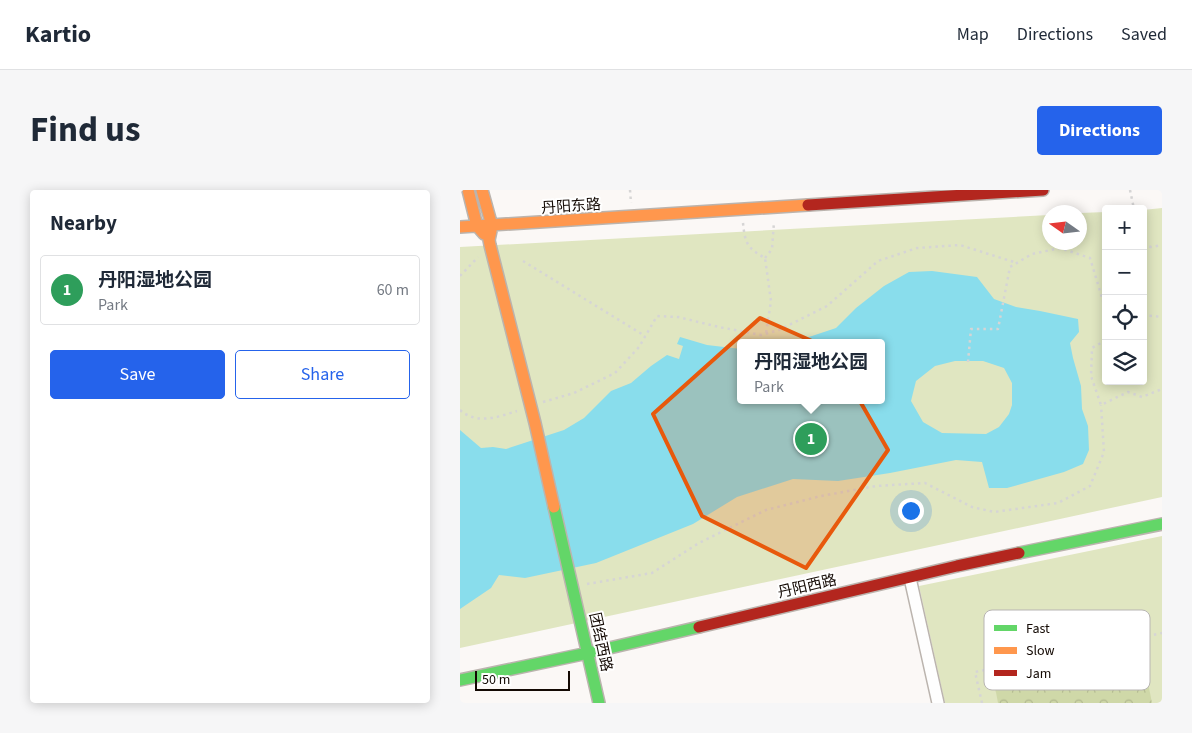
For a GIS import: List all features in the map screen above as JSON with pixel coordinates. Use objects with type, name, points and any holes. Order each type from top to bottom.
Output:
[{"type":"street","points":[[468,190],[477,226],[489,242]]},
{"type":"street","points":[[482,190],[492,226],[489,242]]},
{"type":"street","name":"丹阳东路","points":[[460,227],[1043,190]]},
{"type":"street","name":"团结西路","points":[[489,242],[531,406],[599,703]]},
{"type":"street","name":"丹阳西路","points":[[460,680],[588,654],[910,578],[1162,524]]},
{"type":"street","points":[[910,578],[938,703]]},
{"type":"path","points":[[1130,190],[1133,205]]},
{"type":"path","points":[[766,333],[771,300],[765,258],[772,248],[774,234],[773,208]]},
{"type":"path","points":[[742,210],[745,240],[752,250],[765,258]]},
{"type":"path","points":[[460,276],[489,242]]},
{"type":"path","points":[[460,410],[465,415],[480,419],[495,418],[574,393],[615,373],[639,347],[657,316],[678,317],[761,335],[779,330],[827,306],[878,261],[917,248],[960,245],[1017,263]]},
{"type":"path","points":[[1147,246],[1162,245]]},
{"type":"path","points":[[968,362],[972,329],[998,329],[1010,267],[1032,254],[1060,248],[1090,258],[1102,298]]},
{"type":"path","points":[[523,261],[646,336]]},
{"type":"path","points":[[1147,315],[1162,317]]},
{"type":"path","points":[[573,587],[652,573],[699,543],[766,510],[821,496],[876,486],[925,483],[972,507],[994,512],[1058,504],[1090,486],[1104,452],[1101,405],[1091,376],[1092,348],[1102,342]]},
{"type":"path","points":[[1101,405],[1128,392],[1142,397],[1162,389]]},
{"type":"path","points":[[982,703],[975,672],[984,670]]},
{"type":"highlighted area","points":[[760,318],[830,349],[888,450],[806,568],[702,516],[653,414]]},
{"type":"green space","points":[[1162,208],[1162,497],[460,648],[460,247],[1042,215],[1042,250],[1087,250],[1087,213],[1102,212],[1102,385],[1147,385],[1147,210]]},
{"type":"green space","points":[[1162,536],[1162,703],[945,703],[919,586]]},
{"type":"green space","points":[[996,690],[1149,690],[1152,703],[998,703]]},
{"type":"water","points":[[932,271],[977,277],[994,299],[1016,307],[1078,319],[1079,332],[1070,343],[1081,386],[1082,409],[1088,426],[1089,450],[1083,464],[1064,472],[1007,488],[989,488],[982,462],[956,460],[838,481],[793,479],[737,497],[693,524],[596,563],[525,578],[499,575],[491,588],[460,609],[460,430],[481,448],[506,449],[564,430],[584,418],[611,391],[631,383],[667,355],[679,359],[683,346],[677,344],[680,337],[707,345],[737,349],[737,404],[885,404],[885,339],[803,339],[836,328],[856,308],[884,286],[909,272]],"holes":[[[955,361],[983,361],[1004,368],[1012,383],[1012,405],[1009,414],[999,427],[986,434],[942,433],[923,422],[911,401],[916,381],[935,366]]]},
{"type":"traffic: fast","points":[[554,507],[599,703]]},
{"type":"traffic: fast","points":[[1019,553],[1162,524]]},
{"type":"traffic: fast","points":[[460,680],[699,627]]},
{"type":"traffic: slow","points":[[468,190],[477,226],[484,234]]},
{"type":"traffic: slow","points":[[482,190],[492,226],[489,240],[490,245],[554,507]]},
{"type":"traffic: slow","points":[[460,227],[808,205]]},
{"type":"traffic: jam","points":[[808,205],[1043,190]]},
{"type":"traffic: jam","points":[[699,627],[1019,553]]},
{"type":"place","name":"丹阳湿地公园","points":[[811,439]]}]
